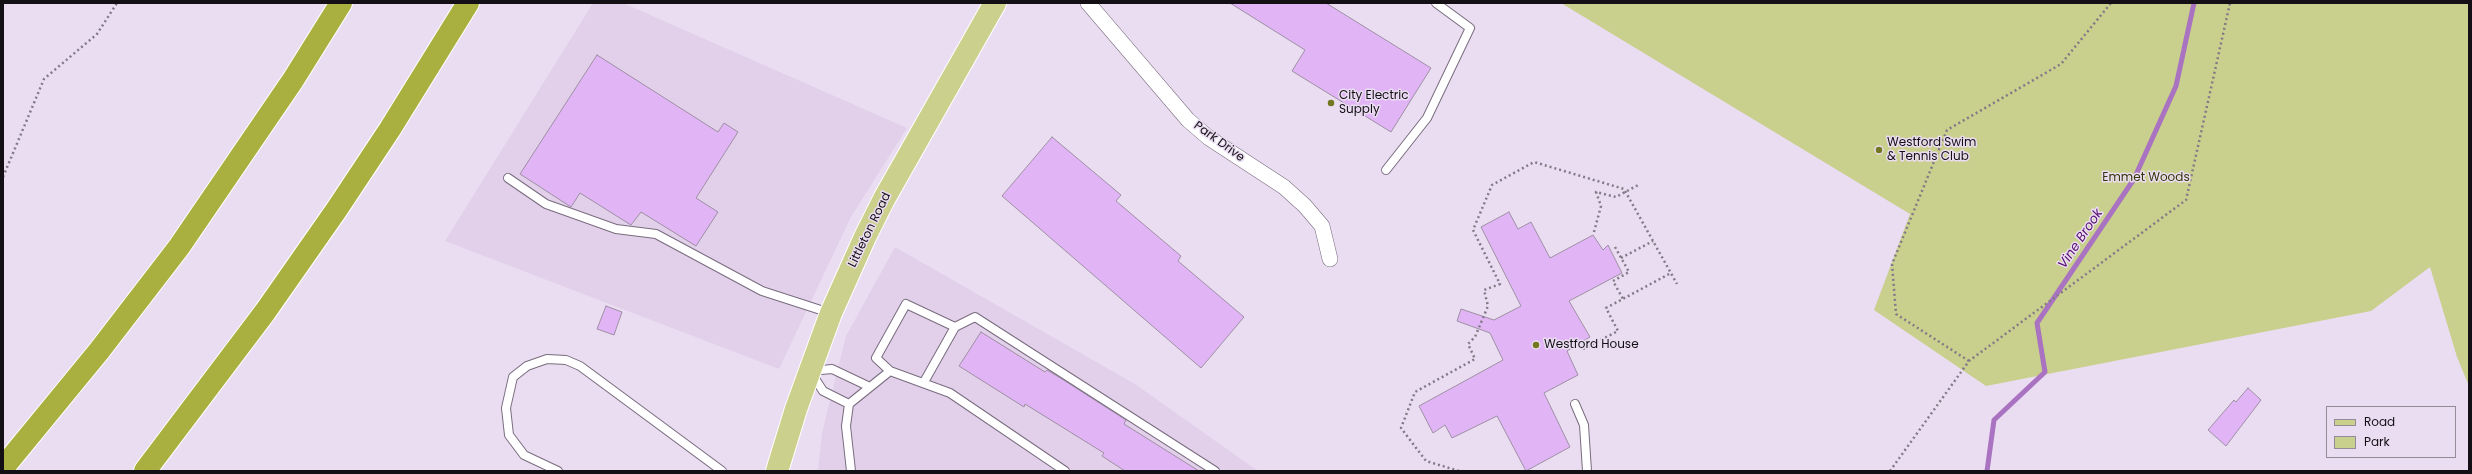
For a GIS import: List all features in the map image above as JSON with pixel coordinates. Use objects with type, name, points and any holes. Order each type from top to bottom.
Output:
[{"type":"highway","points":[[3,468],[99,351],[179,247],[292,80],[341,3]]},
{"type":"highway","points":[[146,471],[265,312],[337,209],[390,129],[468,3]]},
{"type":"main road","name":"Littleton Road","points":[[778,471],[810,371],[831,313],[884,199],[995,3]]},
{"type":"street","name":"Park Drive","points":[[1088,3],[1188,120],[1224,149],[1284,187],[1305,206],[1322,226],[1330,259]]},
{"type":"lane","points":[[1386,170],[1427,118],[1470,28],[1436,3]]},
{"type":"lane","points":[[508,178],[546,204],[616,229],[656,234],[762,291],[831,313]]},
{"type":"lane","points":[[955,327],[906,304],[876,358],[890,372],[924,382],[950,392],[1065,471]]},
{"type":"lane","points":[[924,382],[955,327],[975,317],[1215,471]]},
{"type":"lane","points":[[558,471],[524,455],[509,435],[506,408],[513,377],[527,366],[547,359],[566,360],[580,366],[722,471]]},
{"type":"lane","points":[[850,404],[823,391],[810,371],[832,369],[870,387]]},
{"type":"lane","points":[[851,471],[846,426],[850,404],[890,372]]},
{"type":"lane","points":[[1575,404],[1584,425],[1587,471]]},
{"type":"path","points":[[3,177],[44,79],[97,34],[117,3]]},
{"type":"path","points":[[1969,361],[1896,314],[1892,264],[1947,130],[2061,64],[2111,3]]},
{"type":"path","points":[[1890,471],[1969,361],[2186,200],[2230,3]]},
{"type":"path","points":[[1459,471],[1426,461],[1401,428],[1415,392],[1475,359],[1468,344],[1475,337],[1488,306],[1484,290],[1500,284],[1473,230],[1492,185],[1534,162],[1624,189],[1677,284]]},
{"type":"path","points":[[1594,232],[1601,206],[1596,192],[1616,197],[1626,193],[1640,184]]},
{"type":"path","points":[[1621,258],[1653,240]]},
{"type":"path","points":[[1615,247],[1629,272],[1613,281],[1623,299]]},
{"type":"path","points":[[1583,349],[1618,331],[1606,308],[1671,274]]},
{"type":"shaded area","points":[[593,3],[623,3],[907,128],[851,217],[779,369],[445,241]]},
{"type":"shaded area","points":[[895,247],[1135,384],[1258,471],[818,471],[822,433],[846,336]]},
{"type":"green space","name":"Emmet Woods","points":[[1561,3],[2469,3],[2469,386],[2457,357],[2430,267],[2371,311],[1986,386],[1874,310],[1910,214]]},
{"type":"building","points":[[1230,3],[1326,3],[1431,68],[1391,132],[1292,71],[1305,50]]},
{"type":"building","points":[[597,55],[718,132],[724,123],[738,132],[696,198],[718,212],[696,246],[641,212],[631,225],[580,193],[571,207],[520,174]]},
{"type":"building","points":[[1052,137],[1121,195],[1116,201],[1181,256],[1178,261],[1244,317],[1201,368],[1002,196]]},
{"type":"building","name":"Westford House","points":[[1509,212],[1518,229],[1531,222],[1550,258],[1593,235],[1603,250],[1608,245],[1622,273],[1569,301],[1590,337],[1567,351],[1578,375],[1544,393],[1570,447],[1526,471],[1497,416],[1452,438],[1445,425],[1433,433],[1419,406],[1503,360],[1490,333],[1457,321],[1461,309],[1494,320],[1521,306],[1481,227]]},
{"type":"building","points":[[606,306],[622,312],[614,335],[597,329]]},
{"type":"building","points":[[981,332],[1045,372],[1047,370],[1062,379],[1126,420],[1124,424],[1199,471],[1125,471],[1102,456],[1104,453],[1025,404],[1024,407],[959,366]]},
{"type":"building","points":[[2248,388],[2261,400],[2226,446],[2208,430],[2234,400],[2236,402]]},
{"type":"waterway","name":"Vine Brook","points":[[1987,471],[1994,420],[2045,372],[2037,323],[2134,179],[2176,86],[2194,3]]},
{"type":"place","name":"City Electric Supply","points":[[1331,103]]},
{"type":"place","name":"Westford Swim & Tennis Club","points":[[1879,150]]},
{"type":"place","name":"Westford House","points":[[1536,345]]}]
